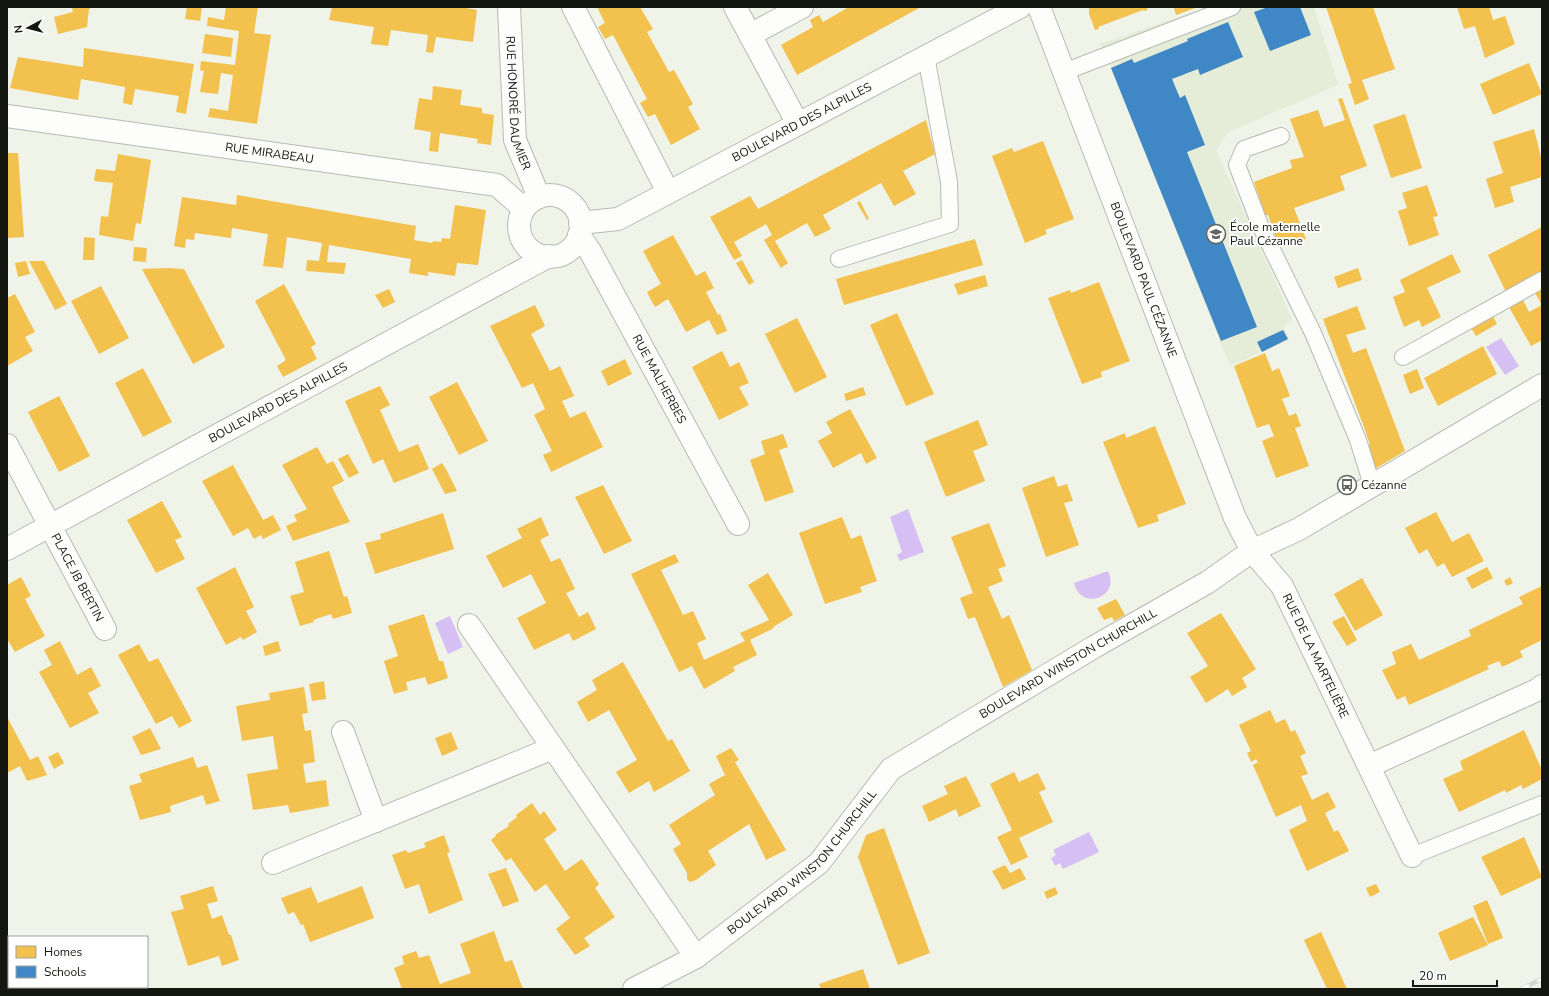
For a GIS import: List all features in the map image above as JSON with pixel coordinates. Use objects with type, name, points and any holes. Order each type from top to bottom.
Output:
[{"type":"street","name":"RUE HONORÉ DAUMIER","points":[[509,7],[515,140],[532,203]]},
{"type":"street","points":[[573,7],[668,192]]},
{"type":"street","points":[[735,7],[798,124]]},
{"type":"street","points":[[750,35],[802,7]]},
{"type":"street","name":"BOULEVARD DES ALPILLES","points":[[580,229],[618,219],[1020,7]]},
{"type":"street","name":"BOULEVARD PAUL CÉZANNE","points":[[1038,7],[1235,518],[1252,551]]},
{"type":"street","name":"RUE MIRABEAU","points":[[7,116],[497,185],[532,203]]},
{"type":"street","points":[[550,195],[562,198],[571,204],[577,212],[580,229],[574,244],[567,252],[557,256],[538,254],[529,249],[523,240],[519,229],[520,218],[532,203],[550,195]]},
{"type":"street","name":"RUE MALHERBES","points":[[580,229],[590,251],[738,524]]},
{"type":"street","name":"BOULEVARD DES ALPILLES","points":[[7,549],[549,256]]},
{"type":"street","name":"BOULEVARD WINSTON CHURCHILL","points":[[634,989],[696,957],[819,863],[891,769],[1094,647],[1208,582],[1252,551],[1299,529],[1542,385]]},
{"type":"street","name":"PLACE JB BERTIN","points":[[7,445],[105,629]]},
{"type":"street","name":"RUE DE LA MARTELIÈRE","points":[[1252,551],[1282,586],[1412,856]]},
{"type":"street","points":[[469,625],[696,957]]},
{"type":"street","points":[[1369,766],[1537,690],[1542,686]]},
{"type":"street","points":[[343,732],[376,820]]},
{"type":"street","points":[[273,863],[553,748]]},
{"type":"lane","points":[[1064,72],[1232,7]]},
{"type":"lane","points":[[839,259],[950,224],[949,182],[926,56]]},
{"type":"lane","points":[[1281,136],[1244,148],[1237,166],[1260,225],[1313,333],[1358,440],[1372,485]]},
{"type":"lane","points":[[1403,357],[1542,280]]},
{"type":"lane","points":[[1412,856],[1542,804]]},
{"type":"shaded area","name":"École maternelle Paul Cézanne","points":[[1208,7],[1314,7],[1338,85],[1228,132],[1216,150],[1292,319],[1284,327],[1289,340],[1230,366],[1111,68],[1100,44]]},
{"type":"shaded area","points":[[1501,338],[1519,366],[1505,375],[1486,347]]},
{"type":"shaded area","points":[[908,509],[924,552],[900,561],[897,555],[902,552],[890,517]]},
{"type":"shaded area","points":[[1108,571],[1111,580],[1109,588],[1105,594],[1098,598],[1091,599],[1084,597],[1078,592],[1074,583]]},
{"type":"shaded area","points":[[450,616],[463,647],[448,654],[435,623]]},
{"type":"shaded area","points":[[1089,832],[1099,852],[1063,869],[1060,863],[1055,866],[1051,858],[1056,855],[1053,850]]},
{"type":"building: Homes","points":[[72,7],[94,7],[89,9],[87,27],[58,34],[54,17],[73,12]]},
{"type":"building: Homes","points":[[187,7],[202,7],[200,21],[185,19]]},
{"type":"building: Homes","points":[[226,7],[258,7],[254,33],[271,35],[257,124],[208,117],[210,108],[228,111],[233,75],[221,73],[218,94],[200,92],[204,71],[200,70],[201,61],[235,65],[239,31],[207,26],[208,17],[224,20]]},
{"type":"building: Homes","points":[[332,7],[460,7],[477,10],[473,42],[436,37],[433,53],[426,52],[428,35],[391,30],[388,46],[371,44],[374,27],[329,20]]},
{"type":"building: Homes","points":[[597,7],[640,7],[653,29],[647,32],[669,72],[674,70],[693,104],[688,107],[700,129],[671,145],[655,114],[648,117],[640,103],[647,99],[613,35],[605,39],[598,27],[605,23]]},
{"type":"building: Homes","points":[[849,7],[921,7],[797,75],[781,45],[813,27],[810,20],[819,15],[823,22]]},
{"type":"building: Homes","points":[[1089,7],[1146,7],[1148,10],[1143,10],[1098,27],[1099,29],[1095,30],[1089,14]]},
{"type":"building: Homes","points":[[1175,7],[1198,7],[1176,15]]},
{"type":"building: Homes","points":[[1326,7],[1373,7],[1395,69],[1362,80],[1369,99],[1355,105],[1348,84],[1352,83]]},
{"type":"building: Homes","points":[[1457,7],[1489,7],[1493,20],[1505,16],[1515,44],[1485,58],[1475,26],[1464,29]]},
{"type":"building: Homes","points":[[205,34],[233,38],[231,57],[202,53]]},
{"type":"building: Homes","points":[[84,48],[194,64],[186,114],[176,112],[179,96],[135,89],[132,105],[123,103],[125,87],[81,79],[78,100],[10,88],[18,57],[83,67]]},
{"type":"building: Homes","points":[[1529,63],[1542,94],[1493,115],[1480,84]]},
{"type":"building: Homes","points":[[433,86],[462,90],[460,105],[482,108],[482,113],[494,115],[491,145],[477,143],[478,139],[440,133],[438,152],[429,151],[431,132],[414,129],[419,98],[432,100]]},
{"type":"building: Homes","points":[[1342,98],[1367,166],[1340,176],[1345,190],[1294,208],[1306,239],[1279,247],[1268,215],[1265,215],[1254,182],[1292,168],[1290,160],[1304,157],[1290,119],[1318,110],[1324,127],[1345,120],[1338,99]]},
{"type":"building: Homes","points":[[1405,114],[1422,168],[1391,178],[1373,125]]},
{"type":"building: Homes","points":[[926,120],[935,154],[903,171],[916,194],[894,206],[881,183],[823,215],[831,229],[815,237],[807,223],[775,241],[788,263],[781,268],[764,240],[772,235],[766,224],[734,242],[742,256],[734,260],[710,217],[750,196],[758,209]]},
{"type":"building: Homes","points":[[1534,129],[1542,161],[1542,177],[1510,187],[1514,202],[1495,208],[1486,179],[1503,173],[1493,142]]},
{"type":"building: Homes","points":[[1043,141],[1074,219],[1045,230],[1047,234],[1025,243],[992,156],[1012,148],[1014,152]]},
{"type":"building: Homes","points":[[7,153],[18,153],[24,237],[7,238]]},
{"type":"building: Homes","points":[[118,154],[151,160],[141,224],[136,223],[133,241],[99,235],[101,216],[108,217],[113,183],[94,181],[96,169],[115,171]]},
{"type":"building: Homes","points":[[1427,185],[1438,216],[1433,217],[1439,235],[1409,246],[1398,211],[1407,208],[1402,193]]},
{"type":"building: Homes","points":[[237,195],[416,226],[414,240],[432,243],[433,241],[441,242],[442,238],[450,239],[455,205],[486,210],[478,265],[457,263],[455,276],[428,272],[428,276],[409,273],[411,259],[329,245],[327,262],[346,263],[344,274],[306,271],[307,260],[319,261],[322,243],[287,237],[283,268],[263,266],[268,234],[232,228],[231,238],[195,233],[194,240],[186,239],[185,248],[174,246],[182,197],[236,205]]},
{"type":"building: Homes","points":[[860,201],[869,219],[867,220],[857,203]]},
{"type":"building: Homes","points":[[1542,227],[1542,274],[1506,292],[1488,255]]},
{"type":"building: Homes","points":[[673,235],[696,276],[705,271],[714,288],[706,292],[718,315],[720,314],[727,331],[717,335],[709,320],[686,332],[668,299],[655,307],[651,300],[647,292],[661,284],[643,251]]},
{"type":"building: Homes","points":[[84,237],[95,238],[94,260],[83,260]]},
{"type":"building: Homes","points":[[975,239],[983,265],[844,305],[836,279]]},
{"type":"building: Homes","points":[[134,247],[147,248],[146,262],[133,261]]},
{"type":"building: Homes","points":[[1452,254],[1461,272],[1427,288],[1441,317],[1422,327],[1419,320],[1404,327],[1393,297],[1405,292],[1400,280]]},
{"type":"building: Homes","points":[[742,260],[754,282],[749,285],[736,263]]},
{"type":"building: Homes","points":[[26,261],[30,274],[18,277],[15,263]]},
{"type":"building: Homes","points":[[29,261],[44,261],[67,304],[55,310]]},
{"type":"building: Homes","points":[[1358,268],[1362,280],[1338,288],[1334,277]]},
{"type":"building: Homes","points":[[142,269],[184,269],[225,347],[193,364]]},
{"type":"building: Homes","points":[[985,275],[988,286],[958,295],[954,284]]},
{"type":"building: Homes","points":[[1099,282],[1130,361],[1101,372],[1102,377],[1082,384],[1048,298],[1070,290],[1071,293]]},
{"type":"building: Homes","points":[[284,284],[316,344],[311,347],[317,359],[283,377],[277,366],[286,360],[255,301]]},
{"type":"building: Homes","points":[[101,286],[129,338],[99,354],[71,301]]},
{"type":"building: Homes","points":[[389,289],[395,302],[383,308],[375,295]]},
{"type":"building: Homes","points":[[1542,289],[1542,305],[1535,293]]},
{"type":"building: Homes","points":[[15,294],[35,332],[25,337],[33,351],[7,366],[7,298]]},
{"type":"building: Homes","points":[[1523,300],[1529,312],[1542,305],[1542,340],[1531,346],[1509,307]]},
{"type":"building: Homes","points":[[535,305],[545,326],[531,334],[550,371],[560,366],[574,396],[562,401],[570,418],[585,411],[603,447],[551,472],[543,455],[552,451],[534,415],[545,409],[533,383],[522,388],[490,326]]},
{"type":"building: Homes","points":[[1357,306],[1366,329],[1346,335],[1353,353],[1366,348],[1405,451],[1373,470],[1366,447],[1370,445],[1323,319]]},
{"type":"building: Homes","points":[[897,313],[934,394],[906,406],[870,325]]},
{"type":"building: Homes","points":[[1493,316],[1497,324],[1476,336],[1471,328]]},
{"type":"building: Homes","points":[[797,318],[827,377],[795,393],[765,334]]},
{"type":"building: Homes","points":[[1483,346],[1497,374],[1438,406],[1424,378]]},
{"type":"building: Homes","points":[[722,351],[730,367],[739,362],[749,383],[739,387],[749,405],[719,420],[692,367]]},
{"type":"building: Homes","points":[[1265,353],[1272,371],[1279,368],[1290,396],[1282,399],[1289,416],[1296,413],[1301,426],[1295,428],[1309,466],[1276,478],[1262,441],[1274,436],[1269,424],[1257,428],[1234,366]]},
{"type":"building: Homes","points":[[625,359],[632,374],[608,386],[601,371]]},
{"type":"building: Homes","points":[[143,368],[172,422],[143,437],[115,383]]},
{"type":"building: Homes","points":[[1417,369],[1424,388],[1410,394],[1403,375]]},
{"type":"building: Homes","points":[[457,382],[488,441],[459,455],[429,397]]},
{"type":"building: Homes","points":[[380,386],[390,405],[380,410],[399,452],[418,444],[429,469],[394,483],[383,459],[373,464],[345,401]]},
{"type":"building: Homes","points":[[863,387],[866,395],[846,401],[844,394]]},
{"type":"building: Homes","points":[[59,396],[90,456],[59,472],[28,412]]},
{"type":"building: Homes","points":[[850,409],[877,458],[866,464],[861,453],[833,468],[818,441],[832,433],[826,422]]},
{"type":"building: Homes","points":[[978,420],[988,445],[973,451],[985,481],[946,497],[924,442]]},
{"type":"building: Homes","points":[[1155,426],[1186,504],[1157,515],[1159,521],[1138,528],[1103,442],[1125,433],[1126,438]]},
{"type":"building: Homes","points":[[783,434],[788,447],[779,450],[794,492],[765,502],[750,460],[765,454],[761,441]]},
{"type":"building: Homes","points":[[317,447],[327,464],[333,461],[344,481],[332,487],[350,522],[293,541],[286,526],[297,521],[294,515],[307,509],[282,465]]},
{"type":"building: Homes","points":[[348,454],[359,473],[349,478],[338,459]]},
{"type":"building: Homes","points":[[442,463],[457,491],[445,494],[432,469]]},
{"type":"building: Homes","points":[[233,465],[263,520],[273,515],[281,530],[263,539],[261,535],[254,539],[248,528],[233,536],[202,481]]},
{"type":"building: Homes","points":[[1054,476],[1058,487],[1067,484],[1073,501],[1064,503],[1079,545],[1046,557],[1022,488]]},
{"type":"building: Homes","points":[[603,485],[632,541],[604,554],[575,497]]},
{"type":"building: Homes","points":[[162,501],[182,537],[175,540],[185,559],[156,573],[127,520]]},
{"type":"building: Homes","points":[[1436,512],[1452,542],[1469,533],[1484,561],[1452,577],[1444,563],[1437,567],[1427,549],[1419,554],[1405,528]]},
{"type":"building: Homes","points":[[443,513],[454,549],[375,574],[365,543],[381,539],[380,534]]},
{"type":"building: Homes","points":[[541,517],[549,535],[540,540],[551,562],[560,558],[575,589],[566,593],[579,617],[588,612],[596,629],[573,641],[569,633],[534,650],[517,618],[546,603],[531,574],[503,588],[486,556],[522,538],[517,529]]},
{"type":"building: Homes","points":[[842,517],[851,539],[861,535],[877,581],[860,587],[862,592],[825,604],[799,533]]},
{"type":"building: Homes","points":[[989,523],[1006,566],[998,569],[1003,581],[988,587],[1002,619],[1009,615],[1032,670],[1003,687],[975,617],[968,619],[960,598],[973,593],[951,537]]},
{"type":"building: Homes","points":[[329,551],[344,597],[347,596],[352,613],[333,619],[331,614],[313,620],[314,622],[300,626],[290,596],[304,592],[295,562]]},
{"type":"building: Homes","points":[[675,554],[679,562],[661,570],[683,615],[693,611],[706,639],[697,643],[704,660],[745,641],[740,633],[769,620],[748,585],[768,573],[793,615],[773,627],[774,628],[750,640],[757,655],[733,667],[735,671],[704,689],[692,666],[679,672],[631,574]]},
{"type":"building: Homes","points":[[235,567],[254,607],[246,611],[257,632],[243,640],[241,637],[226,645],[196,588]]},
{"type":"building: Homes","points":[[1487,567],[1493,578],[1472,589],[1466,578]]},
{"type":"building: Homes","points":[[21,577],[31,596],[25,599],[45,636],[15,652],[7,639],[7,585]]},
{"type":"building: Homes","points":[[1510,577],[1513,583],[1507,586],[1504,581]]},
{"type":"building: Homes","points":[[1362,578],[1383,615],[1355,631],[1334,594]]},
{"type":"building: Homes","points":[[1542,586],[1542,640],[1520,651],[1523,657],[1502,667],[1499,661],[1487,666],[1489,669],[1409,705],[1405,696],[1397,700],[1382,670],[1396,664],[1392,652],[1411,644],[1419,660],[1471,636],[1469,630],[1523,604],[1519,597]]},
{"type":"building: Homes","points":[[1116,599],[1125,615],[1114,621],[1112,617],[1104,620],[1097,608]]},
{"type":"building: Homes","points":[[1221,613],[1256,669],[1242,678],[1247,687],[1232,696],[1228,689],[1206,703],[1190,677],[1208,666],[1187,633]]},
{"type":"building: Homes","points":[[424,614],[439,661],[443,661],[448,678],[428,685],[425,677],[406,682],[408,690],[394,694],[384,661],[398,656],[388,626]]},
{"type":"building: Homes","points":[[1344,616],[1357,640],[1347,646],[1332,622]]},
{"type":"building: Homes","points":[[60,641],[77,675],[91,667],[101,686],[88,693],[99,713],[70,728],[39,672],[52,665],[44,650]]},
{"type":"building: Homes","points":[[278,641],[281,651],[265,656],[263,646]]},
{"type":"building: Homes","points":[[139,644],[149,662],[158,658],[192,721],[179,728],[172,716],[156,724],[118,655]]},
{"type":"building: Homes","points":[[623,662],[668,741],[672,739],[690,771],[654,792],[649,781],[629,793],[616,772],[637,760],[609,710],[588,722],[577,702],[597,690],[592,680]]},
{"type":"building: Homes","points":[[324,681],[326,699],[312,701],[309,684]]},
{"type":"building: Homes","points":[[304,687],[308,713],[302,714],[305,731],[311,730],[315,762],[303,764],[306,783],[326,780],[329,806],[290,813],[288,805],[253,810],[247,774],[278,769],[273,736],[242,741],[236,706],[270,700],[269,693]]},
{"type":"building: Homes","points":[[1270,710],[1276,723],[1285,719],[1291,732],[1295,730],[1306,753],[1300,756],[1308,774],[1301,776],[1312,800],[1328,792],[1336,807],[1325,813],[1334,832],[1338,830],[1349,851],[1307,871],[1289,830],[1307,821],[1301,805],[1276,817],[1253,765],[1258,762],[1256,759],[1251,762],[1247,753],[1251,751],[1239,725]]},
{"type":"building: Homes","points":[[7,717],[30,760],[38,756],[47,775],[27,781],[20,766],[7,773]]},
{"type":"building: Homes","points":[[150,728],[161,749],[141,755],[132,737]]},
{"type":"building: Homes","points":[[1524,730],[1542,770],[1542,779],[1523,789],[1521,785],[1506,793],[1505,790],[1459,812],[1443,779],[1463,770],[1460,761]]},
{"type":"building: Homes","points":[[451,732],[458,749],[442,756],[435,738]]},
{"type":"building: Homes","points":[[731,748],[739,760],[735,762],[786,850],[766,860],[749,824],[708,851],[716,865],[696,880],[690,882],[687,879],[687,873],[673,849],[681,844],[669,825],[715,795],[709,784],[725,775],[716,756]]},
{"type":"building: Homes","points":[[58,752],[64,763],[54,769],[48,757]]},
{"type":"building: Homes","points":[[193,757],[197,768],[207,765],[220,801],[206,805],[203,795],[170,806],[171,812],[140,820],[129,786],[142,782],[139,774]]},
{"type":"building: Homes","points":[[1014,772],[1019,782],[1038,773],[1046,789],[1039,792],[1053,822],[1019,838],[1028,857],[1011,865],[997,837],[1012,830],[990,784]]},
{"type":"building: Homes","points":[[966,776],[981,806],[959,817],[956,809],[929,822],[922,806],[948,794],[944,786]]},
{"type":"building: Homes","points":[[532,803],[540,815],[544,811],[557,830],[544,839],[565,871],[582,859],[599,884],[595,888],[615,917],[584,938],[590,946],[575,955],[556,929],[570,918],[546,884],[535,892],[511,858],[506,861],[491,840],[496,836],[495,835],[509,826],[508,824],[517,817],[516,815]]},
{"type":"building: Homes","points":[[884,828],[930,953],[898,965],[858,857],[866,835]]},
{"type":"building: Homes","points":[[444,835],[450,852],[447,853],[463,900],[429,914],[419,884],[405,889],[392,855],[406,850],[408,853],[426,847],[424,843]]},
{"type":"building: Homes","points":[[1524,837],[1542,877],[1501,896],[1481,857]]},
{"type":"building: Homes","points":[[1005,865],[1010,873],[1020,868],[1026,879],[1003,890],[992,871]]},
{"type":"building: Homes","points":[[506,868],[519,901],[503,907],[488,874]]},
{"type":"building: Homes","points":[[1376,884],[1380,892],[1370,897],[1366,888]]},
{"type":"building: Homes","points":[[213,886],[218,901],[207,904],[212,919],[222,915],[229,935],[231,935],[239,960],[222,966],[219,956],[188,966],[171,912],[184,909],[180,896]]},
{"type":"building: Homes","points":[[362,886],[374,918],[310,942],[303,924],[301,925],[294,912],[288,914],[281,898],[311,887],[318,903]]},
{"type":"building: Homes","points":[[1055,887],[1058,894],[1047,899],[1044,892]]},
{"type":"building: Homes","points":[[1487,900],[1503,938],[1488,944],[1473,906]]},
{"type":"building: Homes","points":[[1473,917],[1488,945],[1450,961],[1438,933]]},
{"type":"building: Homes","points":[[494,931],[505,962],[512,960],[523,989],[402,989],[394,968],[404,964],[402,956],[416,951],[419,958],[429,955],[440,984],[471,973],[460,944]]},
{"type":"building: Homes","points":[[1321,932],[1347,989],[1327,989],[1304,940]]},
{"type":"building: Homes","points":[[863,969],[870,989],[821,989],[819,984]]},
{"type":"building: Homes","points":[[60,988],[61,989],[17,989]]},
{"type":"building: Schools","points":[[1268,7],[1300,7],[1311,35],[1270,51],[1254,12]]},
{"type":"building: Schools","points":[[1228,22],[1243,57],[1200,75],[1198,69],[1172,79],[1180,98],[1185,95],[1205,145],[1187,152],[1257,327],[1221,341],[1111,68],[1132,59],[1134,63],[1188,41],[1187,39]]},
{"type":"building: Schools","points":[[1283,330],[1288,339],[1262,352],[1257,342]]},
{"type":"railway","points":[[1521,989],[1542,979]]},
{"type":"place","name":"École maternelle Paul Cézanne","points":[[1216,234]]},
{"type":"place","name":"Cézanne","points":[[1347,485]]}]
